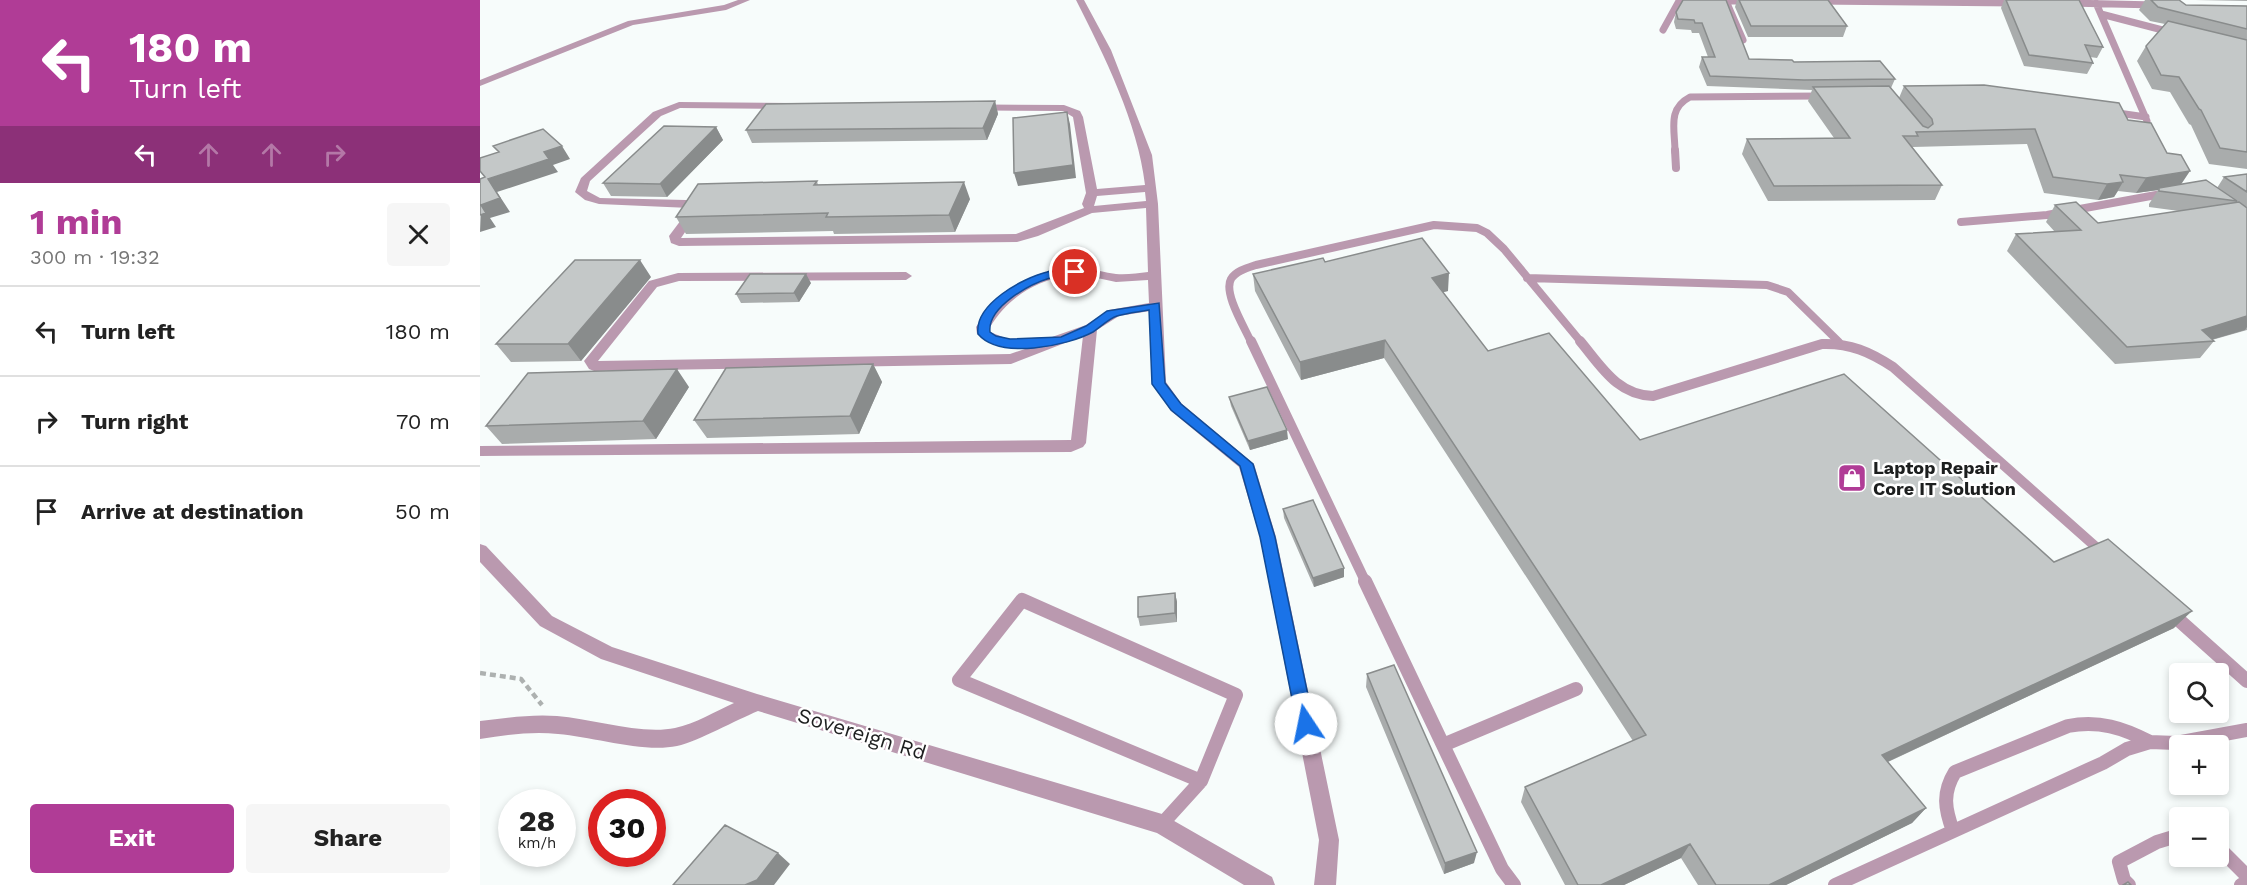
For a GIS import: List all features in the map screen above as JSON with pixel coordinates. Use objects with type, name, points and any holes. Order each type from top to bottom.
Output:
[{"type":"street","points":[[480,83],[605,31],[632,23],[726,7],[746,0]]},
{"type":"street","points":[[1080,0],[1106,50],[1147,155],[1151,196],[1159,384],[1176,407],[1246,464],[1268,537],[1329,840],[1325,885]]},
{"type":"street","points":[[1090,210],[1088,204],[1092,193],[1078,117],[1076,113],[1064,108],[679,105],[657,114],[585,180],[581,192],[599,201],[686,203],[698,206],[675,236],[675,240],[685,242],[1017,238],[1090,210],[1151,196]]},
{"type":"street","points":[[1092,193],[1151,196]]},
{"type":"street","points":[[1063,340],[1047,343],[1010,343],[992,340],[984,334],[983,327],[1001,300],[1019,287],[1048,274],[1095,273],[1116,278],[1154,276]]},
{"type":"street","points":[[906,276],[678,277],[665,280],[653,284],[591,361],[594,366],[1011,359],[1090,328],[1111,314],[1155,306]]},
{"type":"street","points":[[480,451],[1071,447],[1078,443],[1089,357],[1090,328]]},
{"type":"street","name":"Sovereign Rd","points":[[480,551],[546,621],[607,653],[757,702],[1162,824],[1264,885]]},
{"type":"street","points":[[480,730],[523,724],[557,725],[600,730],[640,739],[677,737],[757,702]]},
{"type":"lane","points":[[1663,30],[1679,0],[1758,1]]},
{"type":"lane","points":[[1726,1],[1743,40]]},
{"type":"lane","points":[[1812,1],[2025,3]]},
{"type":"lane","points":[[2061,3],[2169,5]]},
{"type":"lane","points":[[2096,3],[2147,121],[2102,111]]},
{"type":"lane","points":[[2101,14],[2180,34]]},
{"type":"lane","points":[[1676,168],[1674,114],[1679,103],[1690,97],[1828,96]]},
{"type":"lane","points":[[1961,222],[2047,215],[2174,192]]},
{"type":"lane","points":[[1514,885],[1502,869],[1227,292],[1228,282],[1234,274],[1256,265],[1434,225],[1467,226],[1487,233],[1504,249],[1615,383],[1626,391],[1642,396],[1659,396],[1822,344],[1839,342],[1861,347],[1893,367],[2114,563]]},
{"type":"lane","points":[[1527,278],[1767,285],[1788,292],[1839,342]]},
{"type":"lane","points":[[1162,824],[1201,781],[1236,695],[1022,600],[959,680],[1201,781]]},
{"type":"lane","points":[[2158,602],[2247,681]]},
{"type":"lane","points":[[1443,745],[1576,690]]},
{"type":"lane","points":[[1953,831],[1946,813],[1945,796],[1946,784],[1955,772],[2068,726],[2085,722],[2109,724],[2150,742]]},
{"type":"lane","points":[[1835,885],[2103,763],[2127,749],[2150,742],[2176,743],[2247,730]]},
{"type":"lane","points":[[2129,885],[2124,880],[2118,862],[2169,838]]},
{"type":"lane","points":[[2229,859],[2247,876]]},
{"type":"lane","points":[[2241,885],[2247,882]]},
{"type":"path","points":[[480,673],[521,679],[557,725]]},
{"type":"building","points":[[1683,0],[1726,0],[1749,59],[1792,60],[1794,62],[1880,61],[1895,79],[1804,80],[1710,76],[1702,57],[1715,57],[1702,23],[1678,19],[1676,12]]},
{"type":"building","points":[[1739,0],[1828,0],[1847,26],[1751,26]]},
{"type":"building","points":[[2006,0],[2079,0],[2103,47],[2085,45],[2093,63],[2029,55]]},
{"type":"building","points":[[2151,0],[2179,0],[2186,5],[2247,6],[2247,29],[2158,7]]},
{"type":"building","points":[[2168,21],[2247,40],[2247,152],[2220,148],[2201,110],[2179,77],[2161,75],[2146,46]]},
{"type":"building","points":[[1984,85],[2119,103],[2128,120],[2151,123],[2167,153],[2181,155],[2190,171],[2146,178],[2120,175],[2123,182],[2107,184],[2053,177],[2035,129],[1916,132],[1918,136],[1903,136],[1942,185],[1774,186],[1747,139],[1850,138],[1813,87],[1889,86],[1923,126],[1928,128],[1933,124],[1932,119],[1904,86]]},
{"type":"building","points":[[995,101],[983,128],[746,130],[766,104]]},
{"type":"building","points":[[1067,112],[1073,165],[1014,173],[1013,118]]},
{"type":"building","points":[[664,126],[716,127],[660,184],[603,183]]},
{"type":"building","points":[[543,129],[562,146],[544,152],[549,159],[488,179],[500,198],[481,205],[486,213],[480,215],[480,179],[485,177],[480,171],[480,158],[499,152],[493,146]]},
{"type":"building","points":[[2247,174],[2247,192],[2224,177]]},
{"type":"building","points":[[2206,180],[2237,201],[2159,191],[2159,188]]},
{"type":"building","points":[[817,181],[814,185],[964,182],[949,215],[826,217],[828,213],[676,217],[698,184]]},
{"type":"building","points":[[2076,202],[2098,223],[2239,202],[2247,208],[2247,316],[2202,330],[2214,341],[2127,347],[2016,234],[2081,230],[2055,205]]},
{"type":"building","points":[[1422,238],[1449,273],[1432,278],[1488,351],[1549,333],[1640,440],[1844,374],[2054,562],[2108,539],[2192,611],[1882,755],[1926,808],[1769,885],[1716,885],[1690,844],[1601,885],[1578,885],[1525,787],[1646,735],[1385,340],[1300,362],[1253,274],[1323,258],[1325,262]]},
{"type":"building","points":[[575,260],[640,260],[568,344],[496,344]]},
{"type":"building","points":[[750,274],[806,274],[794,293],[736,294]]},
{"type":"building","points":[[873,364],[850,416],[694,420],[726,368]]},
{"type":"building","points":[[677,369],[643,421],[486,426],[528,373]]},
{"type":"building","points":[[1267,387],[1287,430],[1248,441],[1229,397]]},
{"type":"building","points":[[1313,500],[1344,568],[1313,578],[1283,509]]},
{"type":"building","points":[[1175,593],[1175,613],[1138,617],[1138,597]]},
{"type":"building","points":[[1394,665],[1477,852],[1445,863],[1367,674]]},
{"type":"building","points":[[725,825],[778,853],[757,880],[745,885],[673,885]]},
{"type":"place","name":"Laptop Repair Core IT Solution","points":[[1852,478]]},
{"type":"route","points":[[1075,272],[1048,274],[1019,287],[1001,300],[991,312],[983,327],[984,334],[992,340],[1010,343],[1047,343],[1063,340],[1099,324],[1111,314],[1155,306],[1159,384],[1176,407],[1246,464],[1268,537],[1306,724]]}]
